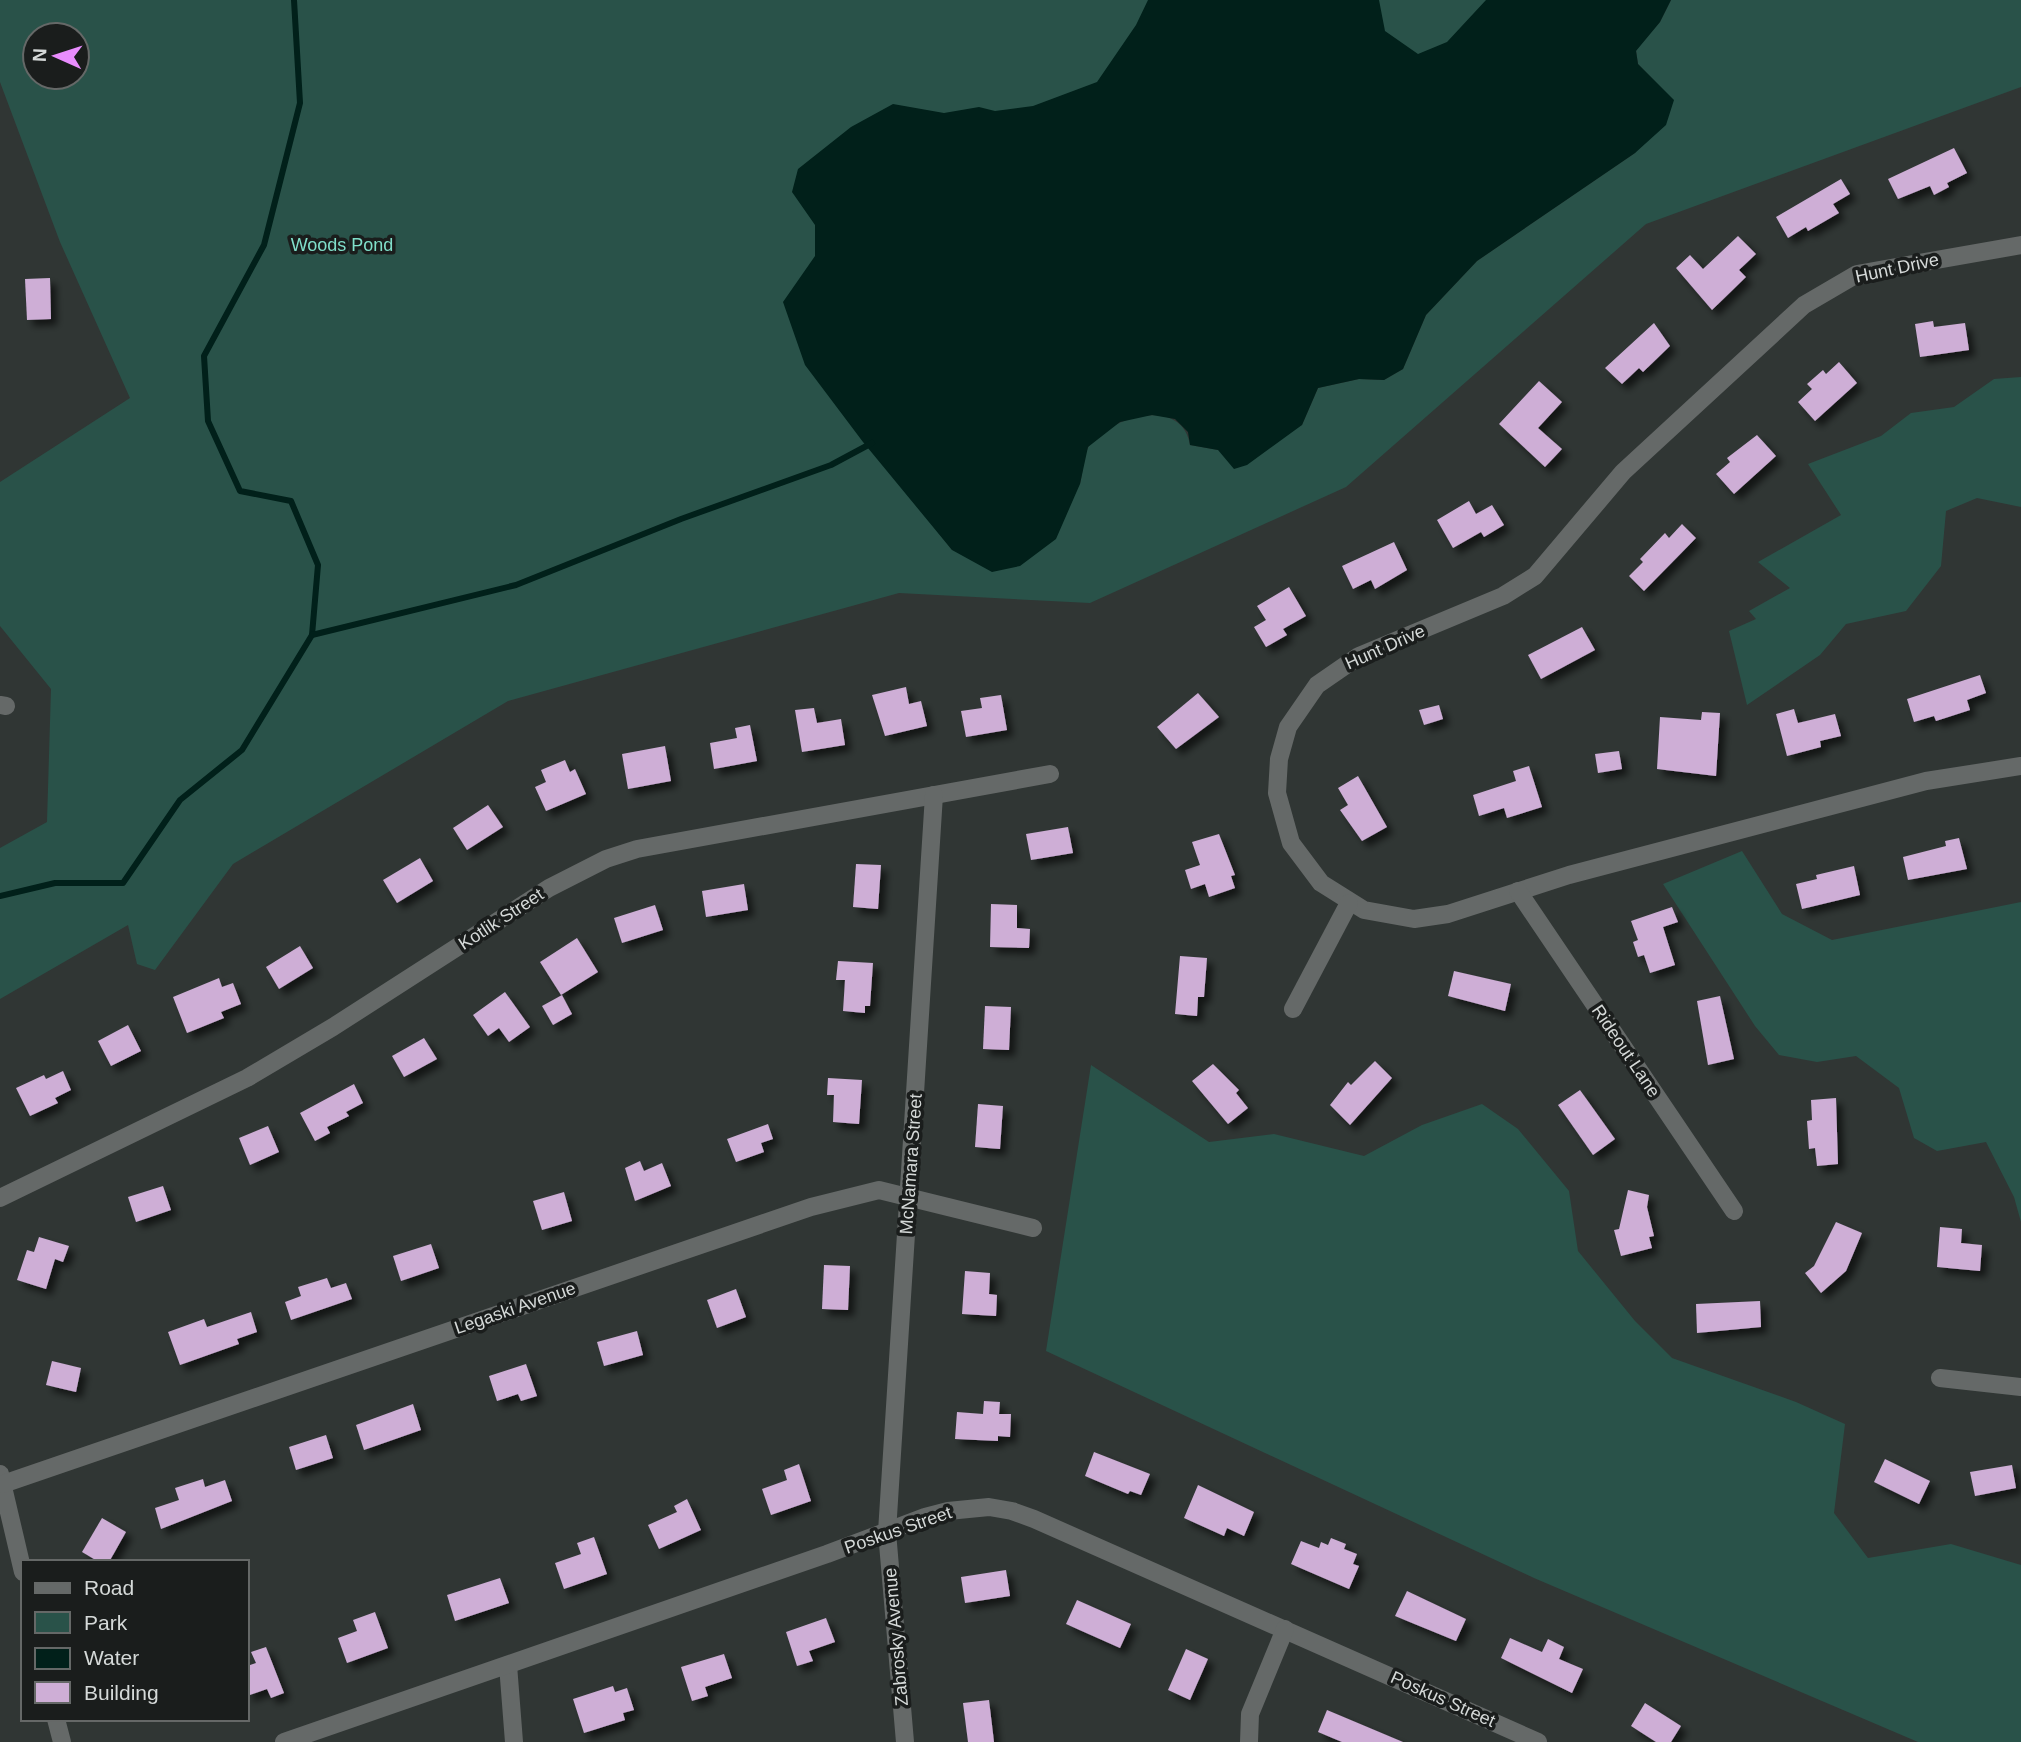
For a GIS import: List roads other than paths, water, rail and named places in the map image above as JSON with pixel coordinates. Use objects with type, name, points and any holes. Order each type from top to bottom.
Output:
[{"type":"street","name":"Hunt Drive","points":[[2021,245],[1877,269],[1857,274],[1823,291],[1622,472],[1535,576],[1503,596],[1359,656],[1317,685],[1288,727],[1279,759],[1277,793],[1284,827],[1299,857],[1321,883],[1349,903],[1398,918],[1431,918],[1518,891],[1926,781],[2021,766]]},
{"type":"street","name":"Kotlik Street","points":[[0,1198],[247,1078],[323,1034],[549,888],[606,859],[637,849],[1050,774]]},
{"type":"street","name":"McNamara Street","points":[[887,1532],[934,795]]},
{"type":"street","name":"Rideout Lane","points":[[1518,891],[1734,1211]]},
{"type":"street","points":[[1293,1009],[1349,903]]},
{"type":"street","name":"Legaski Avenue","points":[[1,1479],[811,1206],[878,1190],[1033,1228]]},
{"type":"street","points":[[1940,1378],[2021,1387]]},
{"type":"street","points":[[1,1479],[21,1564]]},
{"type":"street","name":"Poskus Street","points":[[284,1742],[948,1511],[989,1507],[1012,1511],[1538,1742]]},
{"type":"street","name":"Zabrosky Avenue","points":[[887,1532],[905,1742]]},
{"type":"street","points":[[1249,1742],[1250,1714],[1285,1629]]},
{"type":"street","points":[[508,1665],[514,1742]]},
{"type":"street","points":[[57,1721],[62,1742]]},
{"type":"water","points":[[1148,0],[1379,0],[1385,31],[1418,54],[1447,42],[1486,0],[1671,0],[1660,22],[1636,51],[1638,64],[1674,100],[1666,125],[1635,153],[1477,261],[1426,315],[1403,369],[1384,380],[1359,379],[1318,388],[1302,425],[1247,465],[1234,469],[1218,450],[1190,445],[1188,432],[1175,419],[1152,415],[1120,422],[1088,447],[1080,484],[1056,539],[1020,566],[992,572],[952,550],[863,442],[805,365],[783,302],[815,256],[815,225],[792,192],[798,169],[851,127],[893,104],[944,113],[979,107],[995,111],[1033,106],[1097,82],[1136,25]]},
{"type":"waterway","points":[[294,0],[300,103],[264,245],[204,356],[208,421],[240,491],[291,501],[318,565],[312,635]]},
{"type":"waterway","points":[[0,896],[55,883],[123,883],[180,800],[242,750],[312,635],[516,585],[681,519],[831,465],[872,443]]},
{"type":"park label","name":"Woods Pond","points":[[342,245]]}]
